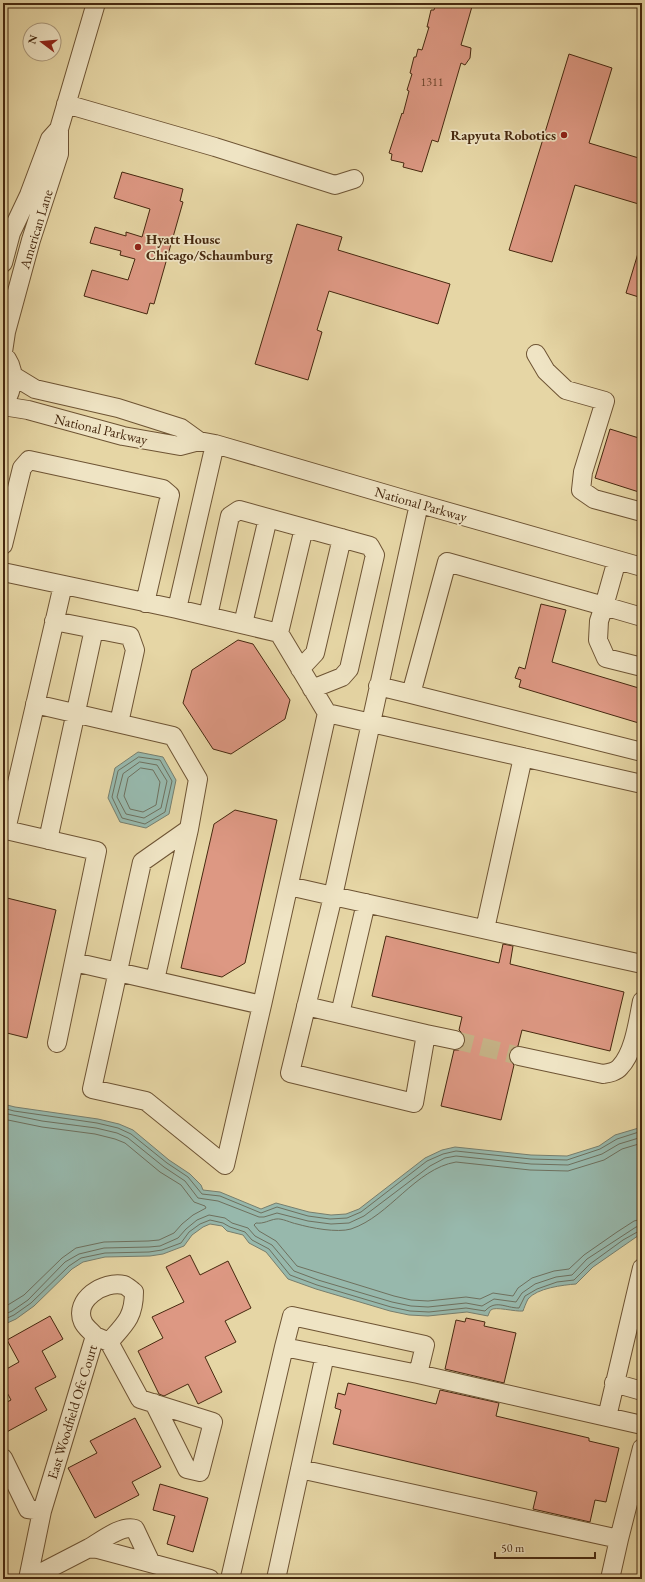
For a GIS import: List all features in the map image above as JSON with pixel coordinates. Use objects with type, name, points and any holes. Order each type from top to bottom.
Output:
[{"type":"street","name":"American Lane","points":[[3,353],[6,332],[31,240],[59,154],[59,129],[96,3]]},
{"type":"street","points":[[66,104],[215,147],[336,185],[354,179]]},
{"type":"street","name":"American Lane","points":[[3,263],[7,232],[29,194],[50,139],[59,129]]},
{"type":"street","points":[[3,353],[12,369],[13,382],[10,395],[3,406]]},
{"type":"street","points":[[536,354],[546,371],[566,390],[605,401],[582,472],[581,490],[594,499],[642,512]]},
{"type":"street","name":"National Parkway","points":[[12,375],[35,389],[118,408],[181,428],[207,442],[642,567]]},
{"type":"street","name":"National Parkway","points":[[3,406],[28,410],[123,436],[180,446],[207,442]]},
{"type":"street","points":[[177,609],[207,442]]},
{"type":"street","points":[[3,545],[22,468],[29,460],[163,489],[170,495],[146,603]]},
{"type":"street","points":[[419,504],[333,896],[290,1073],[414,1103],[426,1034]]},
{"type":"street","points":[[208,616],[230,516],[239,510],[370,546],[375,555],[349,669],[342,677],[312,689]]},
{"type":"street","points":[[243,624],[268,518]]},
{"type":"street","points":[[189,829],[142,862],[92,1089],[146,1101],[225,1165],[327,714],[279,633],[304,528]]},
{"type":"street","points":[[300,669],[315,653],[342,538]]},
{"type":"street","points":[[617,560],[600,621],[598,640],[606,658],[642,667]]},
{"type":"street","points":[[411,694],[447,562],[642,617]]},
{"type":"street","points":[[3,572],[177,609],[279,633]]},
{"type":"street","points":[[57,1043],[97,851],[4,830],[63,584]]},
{"type":"street","points":[[54,620],[130,636],[135,650],[119,723]]},
{"type":"street","points":[[48,840],[94,629]]},
{"type":"street","points":[[378,686],[642,752]]},
{"type":"street","points":[[35,704],[173,736],[198,779],[189,829],[155,980]]},
{"type":"street","points":[[327,714],[370,722],[642,784]]},
{"type":"street","points":[[485,929],[523,757]]},
{"type":"street","points":[[289,886],[642,964]]},
{"type":"street","points":[[340,1014],[366,903]]},
{"type":"street","points":[[74,962],[262,1005]]},
{"type":"street","points":[[518,1056],[603,1074],[613,1072],[620,1068],[632,1046],[642,1001]]},
{"type":"street","points":[[306,1006],[455,1040]]},
{"type":"street","points":[[607,1417],[642,1268]]},
{"type":"street","points":[[230,1579],[292,1316],[425,1345],[418,1374]]},
{"type":"street","name":"East Woodfield Ofc Court","points":[[28,1579],[42,1512],[102,1339],[140,1399],[154,1403]]},
{"type":"street","points":[[284,1347],[418,1374],[642,1425]]},
{"type":"street","points":[[276,1579],[325,1355]]},
{"type":"street","points":[[614,1383],[642,1390]]},
{"type":"street","points":[[610,1579],[642,1448]]},
{"type":"street","points":[[3,1458],[28,1509],[42,1512]]},
{"type":"street","points":[[300,1469],[619,1539]]},
{"type":"street","points":[[28,1579],[89,1548],[119,1530],[130,1528],[135,1529],[151,1563]]},
{"type":"street","points":[[89,1548],[98,1549],[210,1579]]},
{"type":"water","points":[[138,752],[163,757],[176,780],[169,814],[146,828],[120,822],[108,798],[115,768]]},
{"type":"water","points":[[3,1104],[98,1119],[119,1124],[133,1130],[169,1160],[190,1174],[201,1185],[203,1190],[220,1192],[261,1209],[276,1203],[309,1212],[331,1215],[346,1214],[359,1209],[425,1158],[442,1150],[455,1147],[531,1155],[567,1156],[599,1146],[615,1135],[642,1127],[642,1233],[593,1267],[576,1284],[550,1288],[532,1295],[528,1299],[523,1311],[493,1309],[488,1316],[467,1312],[428,1316],[409,1315],[390,1311],[288,1279],[266,1252],[249,1243],[243,1235],[227,1231],[222,1226],[210,1224],[192,1235],[184,1246],[163,1254],[150,1256],[105,1257],[83,1262],[72,1269],[34,1306],[16,1319],[3,1325]]},
{"type":"building","points":[[436,3],[473,3],[461,45],[471,48],[470,58],[465,65],[461,63],[438,142],[432,140],[422,172],[403,167],[404,163],[391,160],[392,154],[389,153],[402,113],[403,114],[409,91],[407,90],[412,74],[410,73],[414,57],[416,57],[418,49],[422,50],[429,27],[427,27],[431,10],[434,10]]},
{"type":"building","points":[[569,54],[612,68],[589,143],[642,159],[642,205],[575,185],[552,262],[509,250]]},
{"type":"building","name":"Hyatt House Chicago/Schaumburg","points":[[122,172],[183,189],[180,201],[183,202],[154,304],[150,303],[147,314],[84,296],[92,270],[128,280],[135,259],[120,255],[121,251],[90,243],[95,227],[126,236],[126,232],[142,237],[150,209],[114,198]]},
{"type":"building","points":[[297,224],[342,237],[338,250],[450,284],[438,324],[329,291],[317,330],[322,332],[308,380],[255,364]]},
{"type":"building","points":[[639,250],[642,250],[642,298],[626,293]]},
{"type":"building","points":[[610,429],[642,439],[642,493],[595,478]]},
{"type":"building","points":[[541,604],[566,610],[552,662],[642,689],[642,724],[519,687],[521,680],[515,678],[519,667],[525,669]]},
{"type":"building","points":[[238,640],[253,644],[290,700],[285,719],[231,754],[213,749],[183,703],[192,670]]},
{"type":"building","points":[[235,810],[277,820],[245,963],[222,977],[181,968],[214,824]]},
{"type":"building","points":[[3,897],[56,910],[27,1038],[3,1032]]},
{"type":"building","points":[[386,936],[499,963],[503,944],[513,946],[510,964],[624,992],[610,1051],[522,1030],[518,1046],[512,1049],[509,1053],[509,1060],[514,1065],[501,1120],[441,1106],[454,1050],[459,1050],[463,1047],[465,1042],[465,1036],[459,1030],[462,1017],[372,996]]},
{"type":"building","points":[[190,1255],[200,1275],[228,1261],[251,1308],[225,1321],[236,1342],[205,1357],[222,1392],[198,1404],[188,1384],[164,1396],[159,1394],[138,1351],[163,1338],[152,1317],[184,1302],[166,1267]]},
{"type":"building","points":[[50,1316],[63,1339],[42,1351],[56,1377],[35,1388],[47,1410],[3,1434],[3,1404],[11,1400],[3,1385],[3,1371],[19,1362],[7,1340]]},
{"type":"building","points":[[466,1318],[485,1322],[484,1326],[516,1333],[504,1383],[445,1369],[456,1320],[465,1322]]},
{"type":"building","points":[[348,1383],[436,1404],[440,1390],[499,1403],[496,1416],[589,1438],[589,1441],[619,1448],[606,1502],[595,1500],[590,1522],[533,1509],[537,1492],[333,1444],[341,1410],[335,1408],[338,1393],[345,1395]]},
{"type":"building","points":[[135,1418],[161,1467],[132,1482],[139,1495],[95,1518],[68,1468],[97,1453],[90,1441]]},
{"type":"building","points":[[160,1484],[208,1498],[193,1552],[167,1544],[175,1516],[153,1510]]},
{"type":"tunnel","points":[[455,1040],[519,1056]]},
{"type":"place","name":"Rapyuta Robotics","points":[[564,135]]},
{"type":"place","name":"Hyatt House Chicago/Schaumburg","points":[[138,247]]}]
